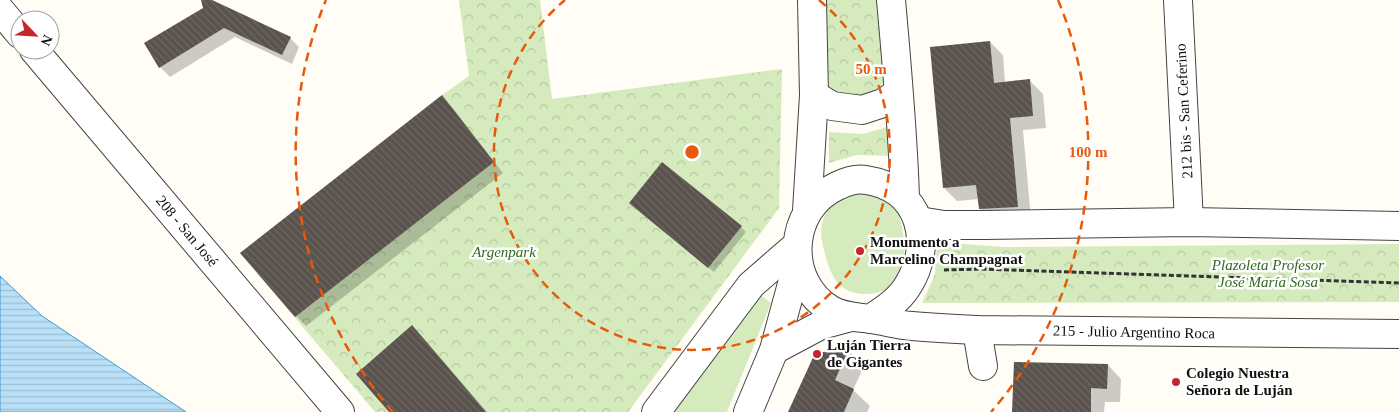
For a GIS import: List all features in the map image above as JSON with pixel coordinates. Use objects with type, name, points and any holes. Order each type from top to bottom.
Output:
[{"type":"street","points":[[748,412],[774,350],[798,254],[801,228],[807,211],[814,95],[812,0]]},
{"type":"street","points":[[891,0],[903,138],[905,198]]},
{"type":"street","name":"212 bis - San Ceferino","points":[[1178,0],[1189,222]]},
{"type":"street","points":[[0,10],[10,22]]},
{"type":"street","name":"208 - San José","points":[[42,60],[340,412]]},
{"type":"street","points":[[814,95],[832,106],[862,110],[882,103],[898,92]]},
{"type":"street","points":[[798,254],[804,281],[816,298],[832,310],[861,318],[890,306],[901,295],[916,270],[921,251],[919,221],[913,208],[905,198],[887,185],[862,179],[852,180],[830,190],[807,211]]},
{"type":"street","points":[[919,221],[944,225],[1189,222],[1399,226]]},
{"type":"street","points":[[656,412],[751,285],[798,254]]},
{"type":"street","name":"215 - Julio Argentino Roca","points":[[774,350],[821,325],[861,318],[911,326],[977,330],[1399,334]]},
{"type":"street","points":[[977,330],[983,366]]},
{"type":"path","points":[[916,270],[991,270],[1399,283]]},
{"type":"green space","name":"Argenpark","points":[[459,0],[540,0],[552,99],[782,69],[779,208],[628,412],[375,412],[240,253],[469,76]]},
{"type":"green space","points":[[822,0],[879,0],[885,59],[885,70],[880,91],[852,102],[826,89]]},
{"type":"green space","points":[[887,127],[889,156],[857,155],[829,163],[829,132],[863,134]]},
{"type":"green space","points":[[844,189],[882,194],[900,219],[904,248],[902,270],[895,283],[881,292],[863,294],[847,290],[837,282],[828,264],[822,241],[822,224],[832,202]]},
{"type":"green space","name":"Plazoleta Profesor José María Sosa","points":[[937,242],[1004,247],[1399,244],[1399,302],[922,303],[935,274]]},
{"type":"green space","points":[[761,295],[771,303],[727,412],[671,412]]},
{"type":"water","points":[[0,276],[42,316],[186,412],[0,412]]},
{"type":"building","points":[[201,0],[212,0],[291,37],[282,55],[224,28],[159,68],[144,43],[203,8]]},
{"type":"building","points":[[990,41],[994,83],[1030,79],[1033,116],[1010,118],[1018,207],[979,209],[976,185],[943,188],[930,47]]},
{"type":"building","points":[[442,95],[494,162],[295,317],[240,253]]},
{"type":"building","points":[[662,162],[742,226],[708,268],[629,203]]},
{"type":"building","points":[[412,325],[486,412],[389,412],[356,374]]},
{"type":"building","points":[[849,349],[835,380],[854,389],[844,412],[788,412],[815,353]]},
{"type":"building","points":[[1014,362],[1108,364],[1107,389],[1091,388],[1091,412],[1012,412]]},
{"type":"place","name":"Monumento a Marcelino Champagnat","points":[[860,251]]},
{"type":"place","name":"Luján Tierra de Gigantes","points":[[817,354]]},
{"type":"place","name":"Colegio Nuestra Señora de Luján","points":[[1176,382]]}]
